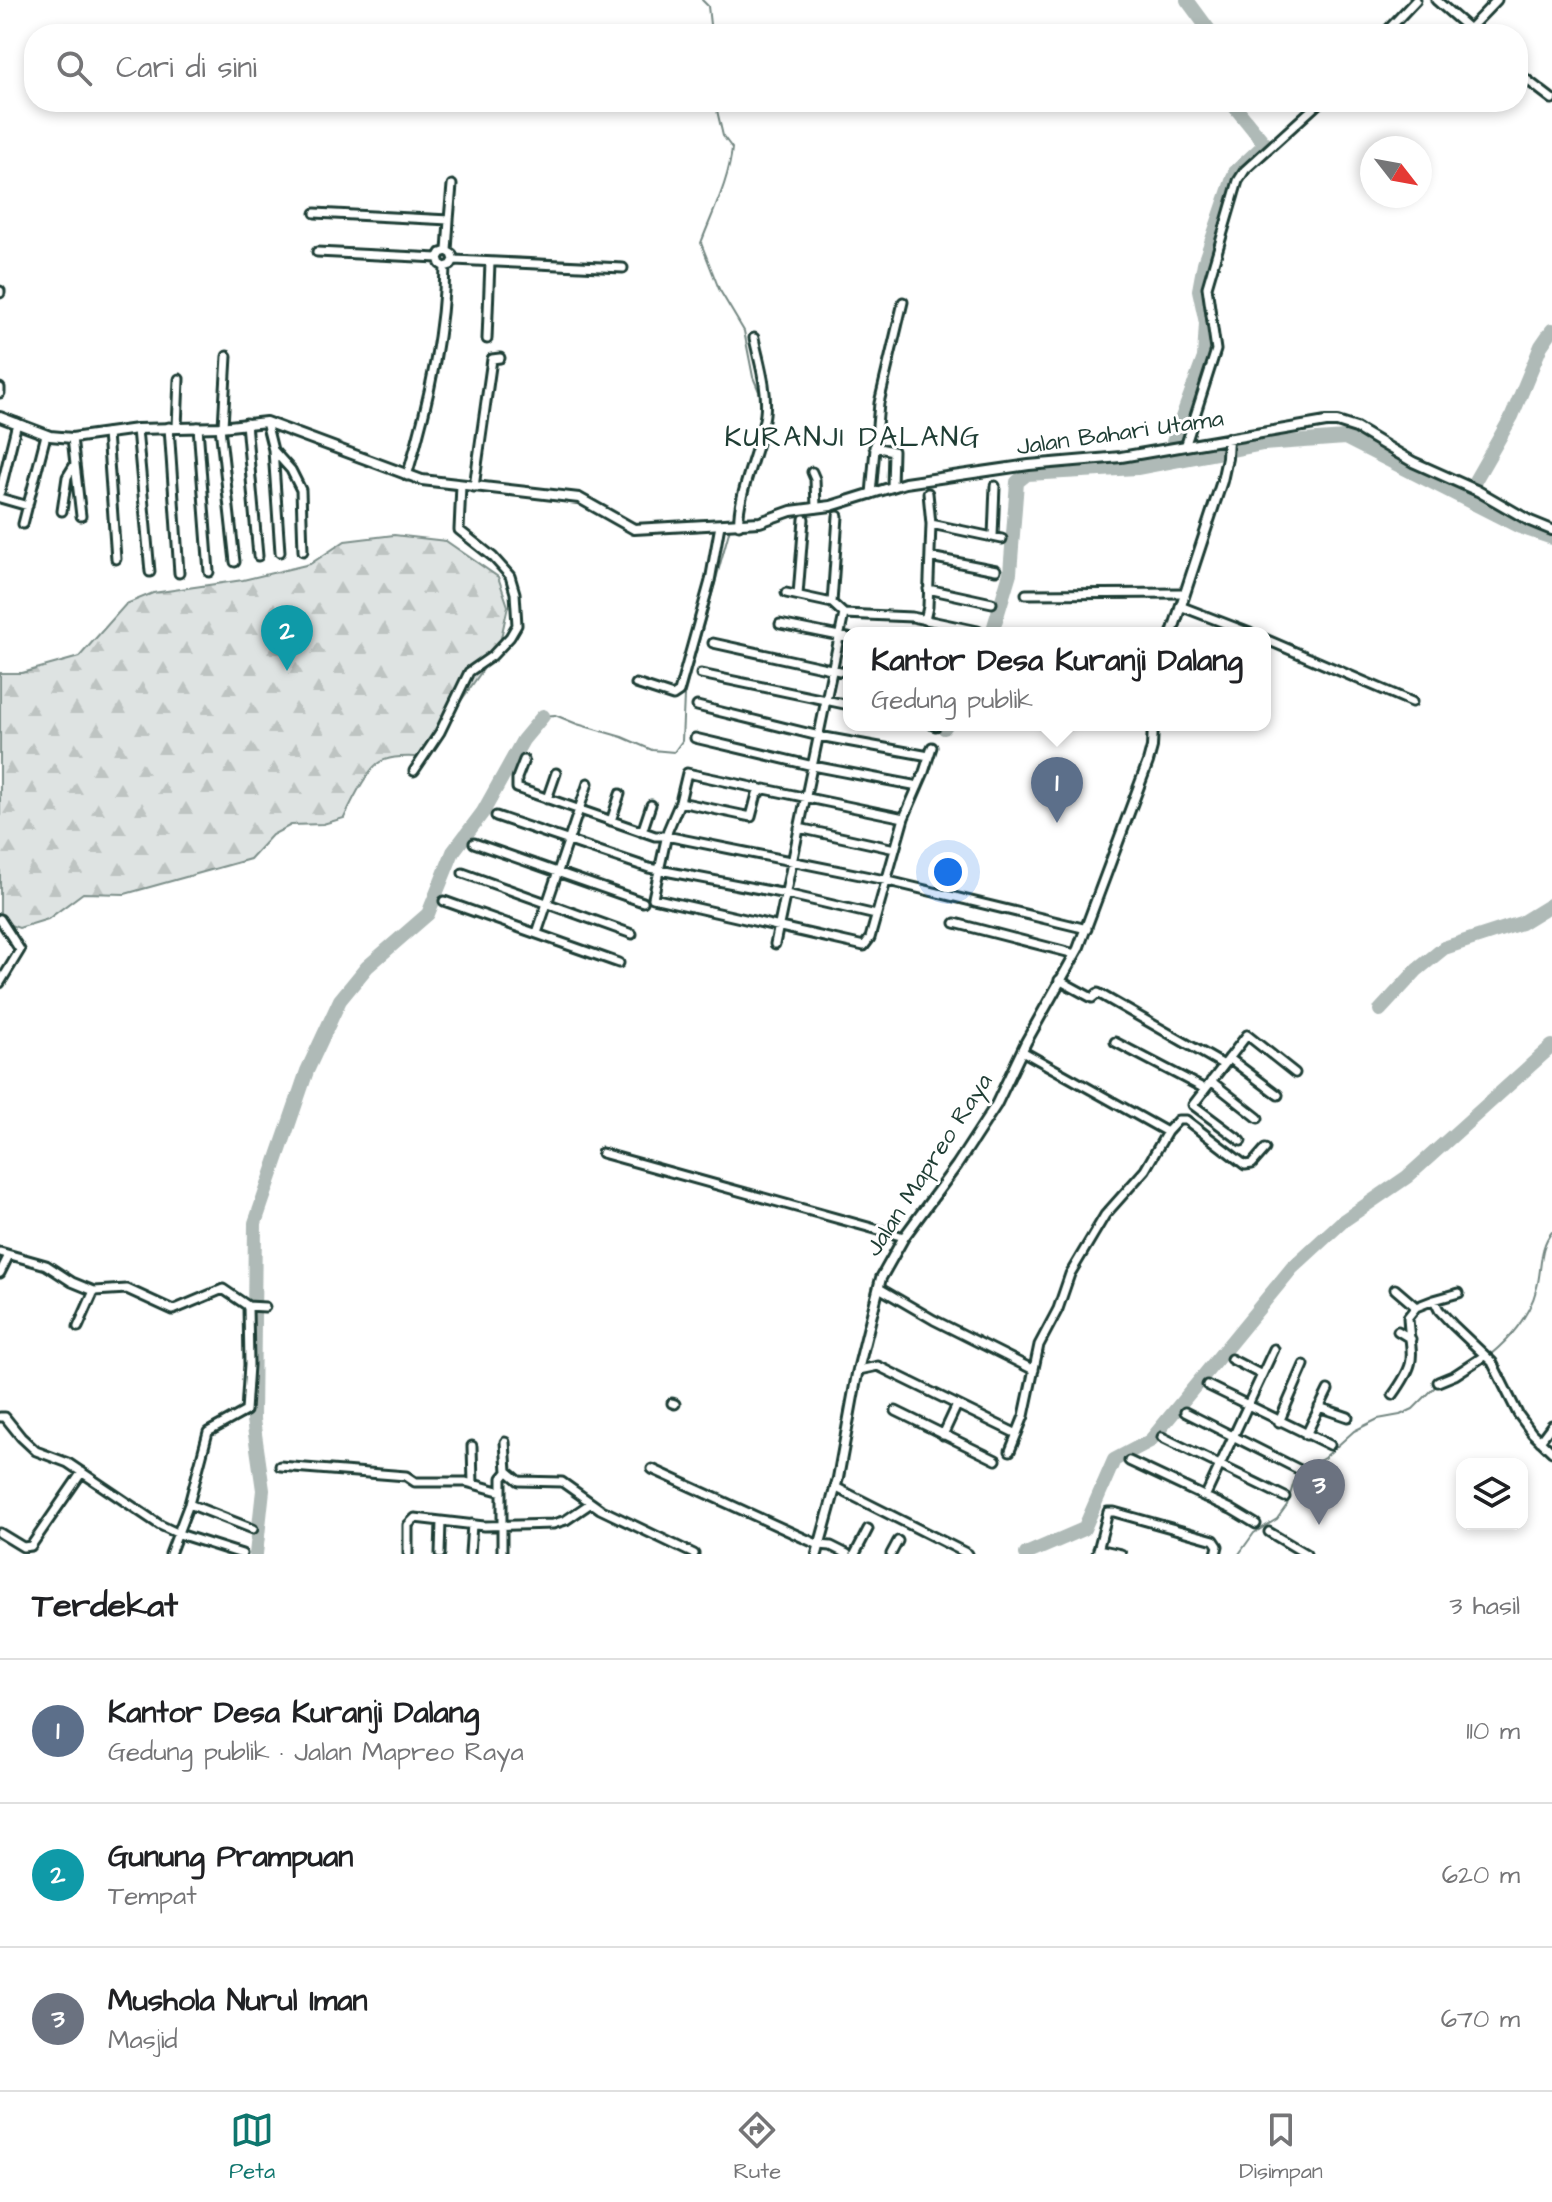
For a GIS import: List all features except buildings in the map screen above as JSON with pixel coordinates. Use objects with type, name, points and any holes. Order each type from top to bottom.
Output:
[{"type":"street","points":[[1393,24],[1416,0]]},
{"type":"street","points":[[1436,0],[1463,24]]},
{"type":"street","points":[[1478,24],[1497,0]]},
{"type":"street","points":[[1528,81],[1552,99]]},
{"type":"street","points":[[1186,444],[1216,350],[1207,287],[1238,181],[1242,173],[1309,112]]},
{"type":"street","points":[[447,251],[452,185]]},
{"type":"street","points":[[315,213],[449,220]]},
{"type":"street","points":[[438,258],[447,251]]},
{"type":"street","points":[[447,251],[454,260]]},
{"type":"street","points":[[317,252],[438,258]]},
{"type":"street","points":[[438,258],[445,267]]},
{"type":"street","points":[[454,260],[623,268]]},
{"type":"street","points":[[445,267],[454,260]]},
{"type":"street","points":[[487,339],[490,262]]},
{"type":"street","points":[[407,476],[425,415],[444,297],[445,267]]},
{"type":"street","points":[[871,494],[879,403],[903,302]]},
{"type":"street","points":[[636,684],[673,696],[679,692],[710,581],[739,510],[757,452],[766,406],[754,338]]},
{"type":"street","points":[[227,356],[222,427],[235,562]]},
{"type":"street","points":[[474,487],[492,359],[500,358]]},
{"type":"street","points":[[179,379],[173,427],[179,573]]},
{"type":"street","points":[[0,417],[46,435],[72,438],[137,429],[222,427],[266,422],[273,450],[280,552]]},
{"type":"street","name":"Jalan Bahari Utama","points":[[266,422],[407,476],[474,487],[579,498],[638,530],[672,525],[731,525],[772,519],[791,511],[816,508],[892,487],[1029,465],[1121,457],[1321,422],[1341,423],[1552,530]]},
{"type":"street","points":[[17,423],[0,495],[28,506]]},
{"type":"street","points":[[246,423],[258,556]]},
{"type":"street","points":[[198,427],[209,572]]},
{"type":"street","points":[[137,429],[150,572]]},
{"type":"street","points":[[107,433],[116,559]]},
{"type":"street","points":[[23,524],[46,435]]},
{"type":"street","points":[[72,438],[81,516]]},
{"type":"street","points":[[1174,627],[1222,481],[1228,438]]},
{"type":"street","points":[[874,447],[893,451],[892,487]]},
{"type":"street","points":[[273,450],[291,470],[301,490],[303,551]]},
{"type":"street","points":[[62,511],[67,477],[75,464]]},
{"type":"street","points":[[812,472],[816,508]]},
{"type":"street","points":[[414,771],[440,732],[469,672],[492,656],[517,625],[515,593],[510,576],[493,557],[459,530],[461,485]]},
{"type":"street","points":[[993,536],[995,486]]},
{"type":"street","points":[[925,620],[931,524],[928,493]]},
{"type":"street","points":[[832,603],[838,516]]},
{"type":"street","points":[[798,595],[804,519]]},
{"type":"street","points":[[931,524],[1002,539]]},
{"type":"street","points":[[930,557],[996,570]]},
{"type":"street","points":[[928,589],[992,603]]},
{"type":"street","points":[[786,593],[832,603],[844,614],[925,620],[959,627]]},
{"type":"street","points":[[1026,594],[1184,593]]},
{"type":"street","points":[[1180,606],[1234,627]]},
{"type":"street","points":[[775,944],[844,614]]},
{"type":"street","points":[[780,624],[843,637]]},
{"type":"street","points":[[1271,642],[1412,702]]},
{"type":"street","points":[[713,643],[843,672]]},
{"type":"street","points":[[701,674],[843,704]]},
{"type":"street","points":[[697,706],[819,736],[929,756]]},
{"type":"street","name":"Jalan Mapreo Raya","points":[[818,1549],[835,1487],[879,1288],[888,1264],[989,1116],[1075,954],[1151,755],[1153,731]]},
{"type":"street","points":[[695,738],[813,766],[918,786]]},
{"type":"street","points":[[904,818],[687,773],[680,802],[666,836],[653,895],[655,900],[864,946],[868,943],[904,818],[932,747]]},
{"type":"street","points":[[524,760],[517,778],[517,788],[655,836],[886,880],[1087,929]]},
{"type":"street","points":[[547,799],[556,773]]},
{"type":"street","points":[[537,933],[588,783]]},
{"type":"street","points":[[680,802],[751,817],[761,789]]},
{"type":"street","points":[[611,821],[620,794]]},
{"type":"street","points":[[642,832],[651,805]]},
{"type":"street","points":[[496,816],[649,868],[876,915]]},
{"type":"street","points":[[799,828],[895,849]]},
{"type":"street","points":[[474,843],[643,902]]},
{"type":"street","points":[[463,873],[632,934]]},
{"type":"street","points":[[444,901],[619,963]]},
{"type":"street","points":[[0,919],[20,950],[0,983]]},
{"type":"street","points":[[955,923],[1075,954]]},
{"type":"street","points":[[1059,980],[1092,998],[1098,993],[1226,1061],[1278,1095]]},
{"type":"street","points":[[1241,1141],[1193,1105],[1226,1061],[1247,1035],[1295,1073]]},
{"type":"street","points":[[1115,1042],[1205,1089]]},
{"type":"street","points":[[1022,1051],[1167,1132]]},
{"type":"street","points":[[1211,1081],[1258,1118]]},
{"type":"street","points":[[1010,1451],[1026,1409],[1039,1345],[1058,1309],[1074,1267],[1113,1204],[1149,1164],[1167,1132],[1178,1120],[1186,1120],[1245,1165],[1252,1164],[1265,1149]]},
{"type":"street","points":[[602,1153],[904,1237]]},
{"type":"street","points":[[0,1252],[46,1265],[72,1282],[94,1291],[127,1289],[176,1310],[223,1289],[249,1306],[265,1307]]},
{"type":"street","points":[[0,1273],[9,1255]]},
{"type":"street","points":[[879,1288],[934,1320],[1034,1370]]},
{"type":"street","points":[[1395,1289],[1416,1307]]},
{"type":"street","points":[[78,1327],[94,1291]]},
{"type":"street","points":[[1393,1395],[1411,1365],[1413,1351],[1408,1317],[1416,1307],[1459,1293]]},
{"type":"street","points":[[1435,1302],[1495,1366],[1518,1414],[1552,1452]]},
{"type":"street","points":[[170,1554],[189,1504],[208,1432],[246,1411],[249,1306]]},
{"type":"street","points":[[1398,1331],[1411,1339]]},
{"type":"street","points":[[1205,1497],[1274,1349]]},
{"type":"street","points":[[1438,1382],[1484,1356]]},
{"type":"street","points":[[1231,1359],[1262,1375]]},
{"type":"street","points":[[1279,1422],[1304,1365]]},
{"type":"street","points":[[859,1370],[878,1366],[1017,1434]]},
{"type":"street","points":[[1207,1385],[1330,1445]]},
{"type":"street","points":[[1306,1435],[1328,1390]]},
{"type":"street","points":[[943,1435],[957,1405]]},
{"type":"street","points":[[1319,1407],[1348,1417]]},
{"type":"street","points":[[896,1411],[996,1460]]},
{"type":"street","points":[[1185,1412],[1302,1471]]},
{"type":"street","points":[[0,1417],[5,1417],[36,1451],[58,1458],[82,1472],[151,1519],[179,1534],[242,1554]]},
{"type":"street","points":[[1540,1441],[1552,1425]]},
{"type":"street","points":[[1162,1437],[1285,1497]]},
{"type":"street","points":[[502,1554],[502,1478],[507,1472],[505,1442]]},
{"type":"street","points":[[472,1446],[473,1484]]},
{"type":"street","points":[[1129,1461],[1256,1524]]},
{"type":"street","points":[[280,1466],[406,1476],[415,1482],[473,1484],[502,1492]]},
{"type":"street","points":[[652,1469],[818,1549],[831,1546],[847,1554]]},
{"type":"street","points":[[0,1533],[23,1547],[31,1546],[82,1472]]},
{"type":"street","points":[[507,1472],[519,1481],[562,1482],[591,1503],[694,1554]]},
{"type":"street","points":[[835,1487],[968,1554]]},
{"type":"street","points":[[408,1554],[408,1525],[415,1518],[484,1526],[553,1524],[566,1520],[591,1503]]},
{"type":"street","points":[[189,1504],[253,1529]]},
{"type":"street","points":[[1121,1554],[1097,1552],[1108,1512],[1214,1540],[1218,1546],[1216,1554]]},
{"type":"street","points":[[440,1554],[441,1521]]},
{"type":"street","points":[[470,1554],[472,1524]]},
{"type":"street","points":[[855,1554],[868,1529]]},
{"type":"street","points":[[1269,1532],[1306,1554]]},
{"type":"street","points":[[891,1554],[898,1541]]},
{"type":"green space","points":[[394,535],[446,541],[498,577],[508,606],[499,647],[421,757],[382,761],[363,782],[344,818],[323,824],[291,825],[272,835],[250,859],[125,894],[83,893],[48,919],[19,928],[4,923],[0,915],[0,673],[22,673],[79,657],[126,604],[153,593],[243,580],[310,564],[345,541]]},
{"type":"waterway","points":[[702,0],[708,6],[710,24]]},
{"type":"waterway","points":[[1187,0],[1205,24]]},
{"type":"waterway","points":[[717,112],[723,136],[732,148],[724,184],[701,243],[719,289],[744,331],[753,377],[763,401],[760,422]]},
{"type":"waterway","points":[[1173,442],[1204,358],[1206,323],[1199,290],[1204,263],[1235,172],[1265,144],[1239,112]]},
{"type":"waterway","points":[[1472,486],[1512,416],[1541,346],[1552,330]]},
{"type":"waterway","points":[[1232,450],[1263,444],[1345,438],[1520,527],[1552,538]]},
{"type":"waterway","points":[[994,627],[1010,573],[1017,482],[1027,474],[1137,468],[1226,451]]},
{"type":"waterway","points":[[732,522],[737,505]]},
{"type":"waterway","points":[[543,716],[555,715],[652,750],[674,752],[682,741],[684,696],[730,528]]},
{"type":"waterway","points":[[256,1554],[263,1490],[253,1420],[255,1223],[307,1071],[340,1000],[367,967],[428,914],[453,852],[483,812],[523,740],[543,716]]},
{"type":"waterway","points":[[1380,1010],[1417,970],[1444,948],[1521,923],[1552,904]]},
{"type":"waterway","points":[[1026,1554],[1084,1529],[1114,1460],[1150,1441],[1292,1268],[1343,1221],[1407,1177],[1552,1046]]},
{"type":"waterway","points":[[1490,1355],[1513,1333],[1530,1307],[1543,1251],[1552,1232]]},
{"type":"waterway","points":[[1239,1554],[1254,1533],[1277,1519],[1287,1505],[1294,1482],[1302,1471],[1324,1458],[1354,1431],[1378,1419],[1413,1409],[1435,1387],[1452,1380]]},
{"type":"place","name":"Gunung Prampuan","points":[[287,671]]},
{"type":"place","name":"Kantor Desa Kuranji Dalang","points":[[1057,823]]},
{"type":"place","name":"Mushola Nurul Iman","points":[[1319,1525]]},
{"type":"district","name":"KURANJI DALANG","points":[[853,437]]}]
